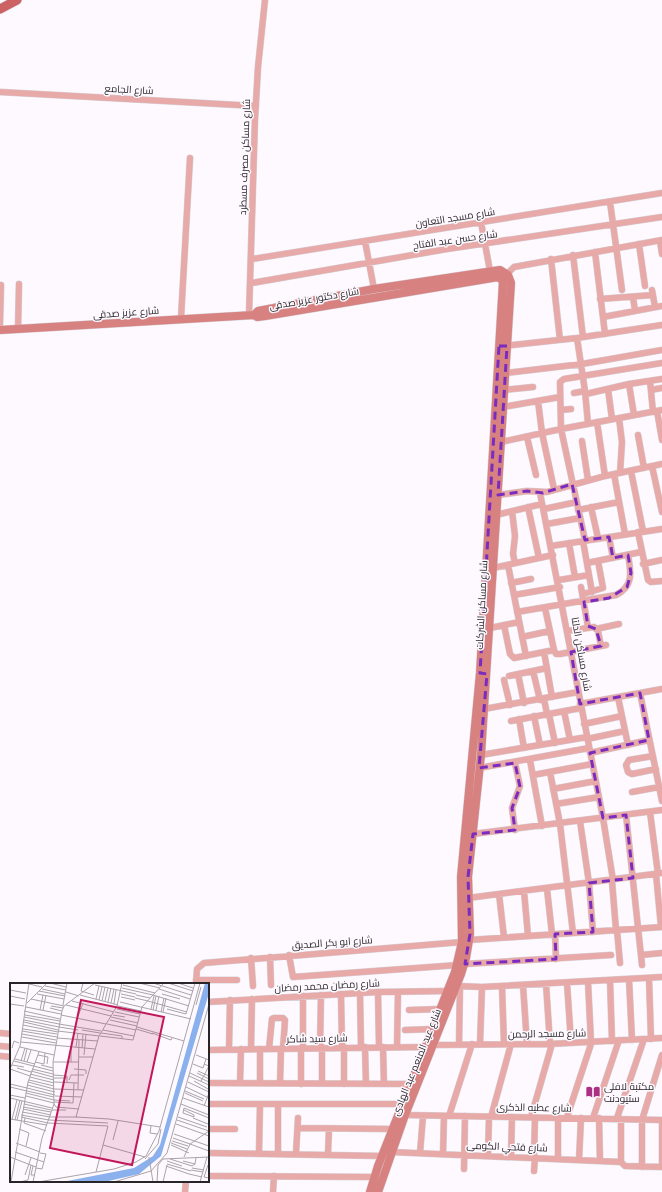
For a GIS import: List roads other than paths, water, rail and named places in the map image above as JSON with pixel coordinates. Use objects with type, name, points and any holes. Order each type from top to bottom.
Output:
[{"type":"main road","points":[[0,9],[17,0]]},
{"type":"street","name":"شارع مساكن مصرف مسطرد","points":[[252,315],[256,106],[258,68],[265,0]]},
{"type":"street","name":"شارع الجامع","points":[[0,92],[256,106]]},
{"type":"street","points":[[181,318],[190,158]]},
{"type":"street","name":"شارع مسجد التعاون","points":[[252,260],[662,193]]},
{"type":"street","points":[[610,202],[622,290]]},
{"type":"street","name":"شارع حسن عبد الفتاح","points":[[252,283],[662,217]]},
{"type":"street","points":[[481,222],[490,271]]},
{"type":"street","points":[[504,281],[506,273],[514,267],[661,240],[662,254]]},
{"type":"street","points":[[365,241],[374,290]]},
{"type":"street","points":[[639,244],[645,286]]},
{"type":"street","points":[[595,252],[605,334]]},
{"type":"street","points":[[573,255],[588,424]]},
{"type":"street","points":[[551,259],[560,340]]},
{"type":"street","name":"شارع دكتور عزيز صدقى","points":[[252,315],[258,311],[374,290],[490,271],[500,270],[506,273]]},
{"type":"street","name":"شارع مساكن الشركات","points":[[466,941],[468,877],[481,755],[484,709],[483,673],[490,628],[505,373],[503,346],[511,282],[506,273]]},
{"type":"street","name":"شارع دكتور عزيز صدقى","points":[[252,315],[257,317],[265,316],[498,277],[504,281]]},
{"type":"street","name":"شارع مساكن الشركات","points":[[466,941],[461,877],[483,673],[503,346],[504,281]]},
{"type":"street","points":[[18,329],[19,284]]},
{"type":"street","points":[[0,324],[1,285]]},
{"type":"street","points":[[600,299],[633,297],[652,292],[659,307],[602,317]]},
{"type":"street","points":[[633,297],[635,311]]},
{"type":"street","name":"شارع عزيز صدقى","points":[[0,330],[181,318],[252,315]]},
{"type":"street","points":[[503,346],[560,340],[662,325]]},
{"type":"street","points":[[505,373],[582,364],[662,350]]},
{"type":"street","points":[[592,592],[577,502],[561,429],[559,384],[561,380],[662,363]]},
{"type":"street","points":[[574,394],[662,379]]},
{"type":"street","points":[[650,381],[651,390],[658,411],[662,440]]},
{"type":"street","points":[[629,384],[634,415]]},
{"type":"street","points":[[504,390],[533,387]]},
{"type":"street","points":[[651,390],[662,388]]},
{"type":"street","points":[[608,389],[622,442],[617,473],[619,502],[625,534]]},
{"type":"street","points":[[503,407],[560,397]]},
{"type":"street","points":[[538,401],[542,434],[554,489]]},
{"type":"street","points":[[561,410],[571,408]]},
{"type":"street","points":[[501,442],[658,411]]},
{"type":"street","points":[[597,422],[605,476]]},
{"type":"street","points":[[638,435],[644,468]]},
{"type":"street","points":[[528,437],[536,475]]},
{"type":"street","points":[[582,441],[588,480]]},
{"type":"street","points":[[498,495],[527,491],[540,493],[617,473],[662,464]]},
{"type":"street","points":[[652,466],[662,512]]},
{"type":"street","points":[[631,471],[643,564],[648,580],[653,582],[662,581]]},
{"type":"street","name":"شارع مساكن الدلتا","points":[[540,493],[563,605],[584,724],[603,818],[613,881],[616,930],[620,962]]},
{"type":"street","points":[[496,515],[528,507],[543,507],[577,502]]},
{"type":"street","points":[[578,510],[619,502]]},
{"type":"street","points":[[528,507],[539,558]]},
{"type":"street","points":[[592,507],[598,538]]},
{"type":"street","points":[[512,511],[515,536],[511,564],[511,583],[526,656]]},
{"type":"street","points":[[547,524],[580,518]]},
{"type":"street","points":[[551,546],[662,529]]},
{"type":"street","points":[[609,537],[613,558]]},
{"type":"street","points":[[569,543],[575,577]]},
{"type":"street","points":[[587,563],[641,552]]},
{"type":"street","points":[[493,568],[553,555]]},
{"type":"street","points":[[517,612],[609,598],[622,592],[627,587],[631,573],[628,555]]},
{"type":"street","points":[[643,564],[662,560]]},
{"type":"street","points":[[583,594],[603,588],[598,561]]},
{"type":"street","points":[[514,597],[559,586],[575,577],[589,575]]},
{"type":"street","points":[[511,583],[531,579]]},
{"type":"street","points":[[581,587],[588,627]]},
{"type":"street","points":[[545,608],[554,650],[558,654],[603,646],[596,629]]},
{"type":"street","points":[[490,628],[519,622]]},
{"type":"street","points":[[567,631],[588,627],[596,629],[619,624]]},
{"type":"street","points":[[504,625],[511,656],[514,658],[554,650]]},
{"type":"street","points":[[522,637],[550,631]]},
{"type":"street","points":[[544,652],[552,697]]},
{"type":"street","points":[[510,705],[507,678],[518,674],[547,668]]},
{"type":"street","points":[[534,671],[548,714],[555,743]]},
{"type":"street","points":[[518,674],[524,703]]},
{"type":"street","points":[[511,720],[564,711],[618,697],[662,689]]},
{"type":"street","points":[[484,709],[524,703],[578,692]]},
{"type":"street","points":[[640,693],[662,801]]},
{"type":"street","points":[[618,697],[628,745]]},
{"type":"street","points":[[564,711],[570,740]]},
{"type":"street","points":[[534,716],[540,746]]},
{"type":"street","points":[[584,724],[622,716]]},
{"type":"street","points":[[519,719],[524,748]]},
{"type":"street","points":[[481,755],[625,731]]},
{"type":"street","points":[[479,768],[628,745],[649,740]]},
{"type":"street","points":[[653,756],[627,762],[628,772],[635,774],[662,765]]},
{"type":"street","points":[[530,760],[542,826]]},
{"type":"street","points":[[515,763],[520,786],[512,808],[515,830]]},
{"type":"street","points":[[533,775],[592,764]]},
{"type":"street","points":[[550,772],[560,824],[573,933]]},
{"type":"street","points":[[553,789],[596,780]]},
{"type":"street","points":[[632,792],[659,787]]},
{"type":"street","points":[[556,804],[599,797]]},
{"type":"street","points":[[473,834],[515,830],[662,810]]},
{"type":"street","points":[[650,812],[659,874],[662,927]]},
{"type":"street","points":[[626,815],[642,965]]},
{"type":"street","points":[[580,821],[589,883],[593,932]]},
{"type":"street","points":[[468,898],[613,881],[659,874]]},
{"type":"street","points":[[547,889],[556,958]]},
{"type":"street","points":[[524,892],[528,936]]},
{"type":"street","points":[[499,894],[504,937]]},
{"type":"street","name":"شارع ابو بكر الصديق","points":[[196,982],[197,969],[204,963],[504,937],[638,930],[662,927]]},
{"type":"street","name":"شارع عبد المنعم عبد الهادى","points":[[370,1192],[374,1177],[411,1084],[458,986],[466,941]]},
{"type":"street","points":[[641,954],[662,953]]},
{"type":"street","points":[[289,955],[292,983]]},
{"type":"street","points":[[292,975],[294,977],[556,958],[611,956]]},
{"type":"street","points":[[270,957],[271,985]]},
{"type":"street","points":[[251,958],[253,986]]},
{"type":"street","name":"شارع عبد المنعم عبد الهادى","points":[[378,1192],[430,1046],[433,1029],[448,990],[461,965]]},
{"type":"street","points":[[459,1044],[458,986],[482,987],[662,977]]},
{"type":"street","points":[[649,978],[651,1039]]},
{"type":"street","points":[[629,979],[632,1040]]},
{"type":"street","points":[[196,982],[237,980]]},
{"type":"street","points":[[610,980],[612,1041]]},
{"type":"street","points":[[567,1117],[592,1041],[588,982]]},
{"type":"street","points":[[567,983],[570,1042]]},
{"type":"street","points":[[534,1171],[535,1157],[533,1117],[551,1044],[546,984]]},
{"type":"street","points":[[523,985],[527,1044]]},
{"type":"street","points":[[502,986],[504,1044]]},
{"type":"street","points":[[480,1044],[482,987]]},
{"type":"street","name":"شارع رمضان محمد رمضان","points":[[209,1002],[378,992],[448,990]]},
{"type":"street","points":[[378,992],[384,1084]]},
{"type":"street","points":[[397,1047],[398,992]]},
{"type":"street","points":[[360,993],[366,1084]]},
{"type":"street","points":[[341,994],[344,1084]]},
{"type":"street","points":[[321,995],[322,1084]]},
{"type":"street","points":[[301,1084],[303,996]]},
{"type":"street","points":[[251,1049],[252,999]]},
{"type":"street","points":[[228,1049],[230,1000]]},
{"type":"street","points":[[409,1010],[441,1009]]},
{"type":"street","points":[[269,1049],[272,1019],[283,1018],[285,1020],[280,1083]]},
{"type":"street","points":[[415,1022],[415,1030]]},
{"type":"street","points":[[405,1030],[433,1029]]},
{"type":"street","points":[[0,1033],[10,1034]]},
{"type":"street","name":"شارع مسجد الرحمن","points":[[430,1046],[459,1044],[551,1044],[662,1038]]},
{"type":"street","points":[[622,1162],[619,1118],[644,1039]]},
{"type":"street","points":[[600,1161],[596,1118],[619,1040]]},
{"type":"street","points":[[443,1154],[447,1116],[472,1044]]},
{"type":"street","points":[[488,1156],[490,1117],[511,1044]]},
{"type":"street","points":[[0,1046],[10,1047]]},
{"type":"street","name":"شارع سيد شاكر","points":[[209,1050],[430,1046]]},
{"type":"street","points":[[240,1083],[241,1049]]},
{"type":"street","points":[[260,1049],[260,1083]]},
{"type":"street","points":[[662,1055],[642,1120],[642,1166],[662,1167],[662,1120]]},
{"type":"street","points":[[209,1083],[411,1084]]},
{"type":"street","points":[[209,1104],[403,1104]]},
{"type":"street","points":[[259,1153],[260,1104]]},
{"type":"street","points":[[278,1104],[278,1153]]},
{"type":"street","name":"شارع عطيه الذكرى","points":[[405,1115],[662,1120]]},
{"type":"street","points":[[420,1153],[423,1116]]},
{"type":"street","points":[[464,1169],[465,1116]]},
{"type":"street","points":[[511,1156],[512,1117]]},
{"type":"street","points":[[558,1117],[558,1158]]},
{"type":"street","points":[[296,1153],[298,1118]]},
{"type":"street","points":[[579,1160],[580,1118]]},
{"type":"street","points":[[298,1128],[393,1129]]},
{"type":"street","points":[[209,1129],[235,1129]]},
{"type":"street","points":[[328,1153],[329,1129]]},
{"type":"street","name":"شارع فتحي الكومى","points":[[391,1152],[558,1158],[622,1162],[625,1166],[642,1166]]},
{"type":"street","points":[[209,1153],[328,1153],[383,1156]]},
{"type":"street","points":[[209,1176],[374,1177]]},
{"type":"street","points":[[273,1192],[274,1176]]},
{"type":"street","points":[[185,1192],[186,1182]]},
{"type":"place","name":"مكتبة لافلى ستيودنت","points":[[593,1092]]}]
